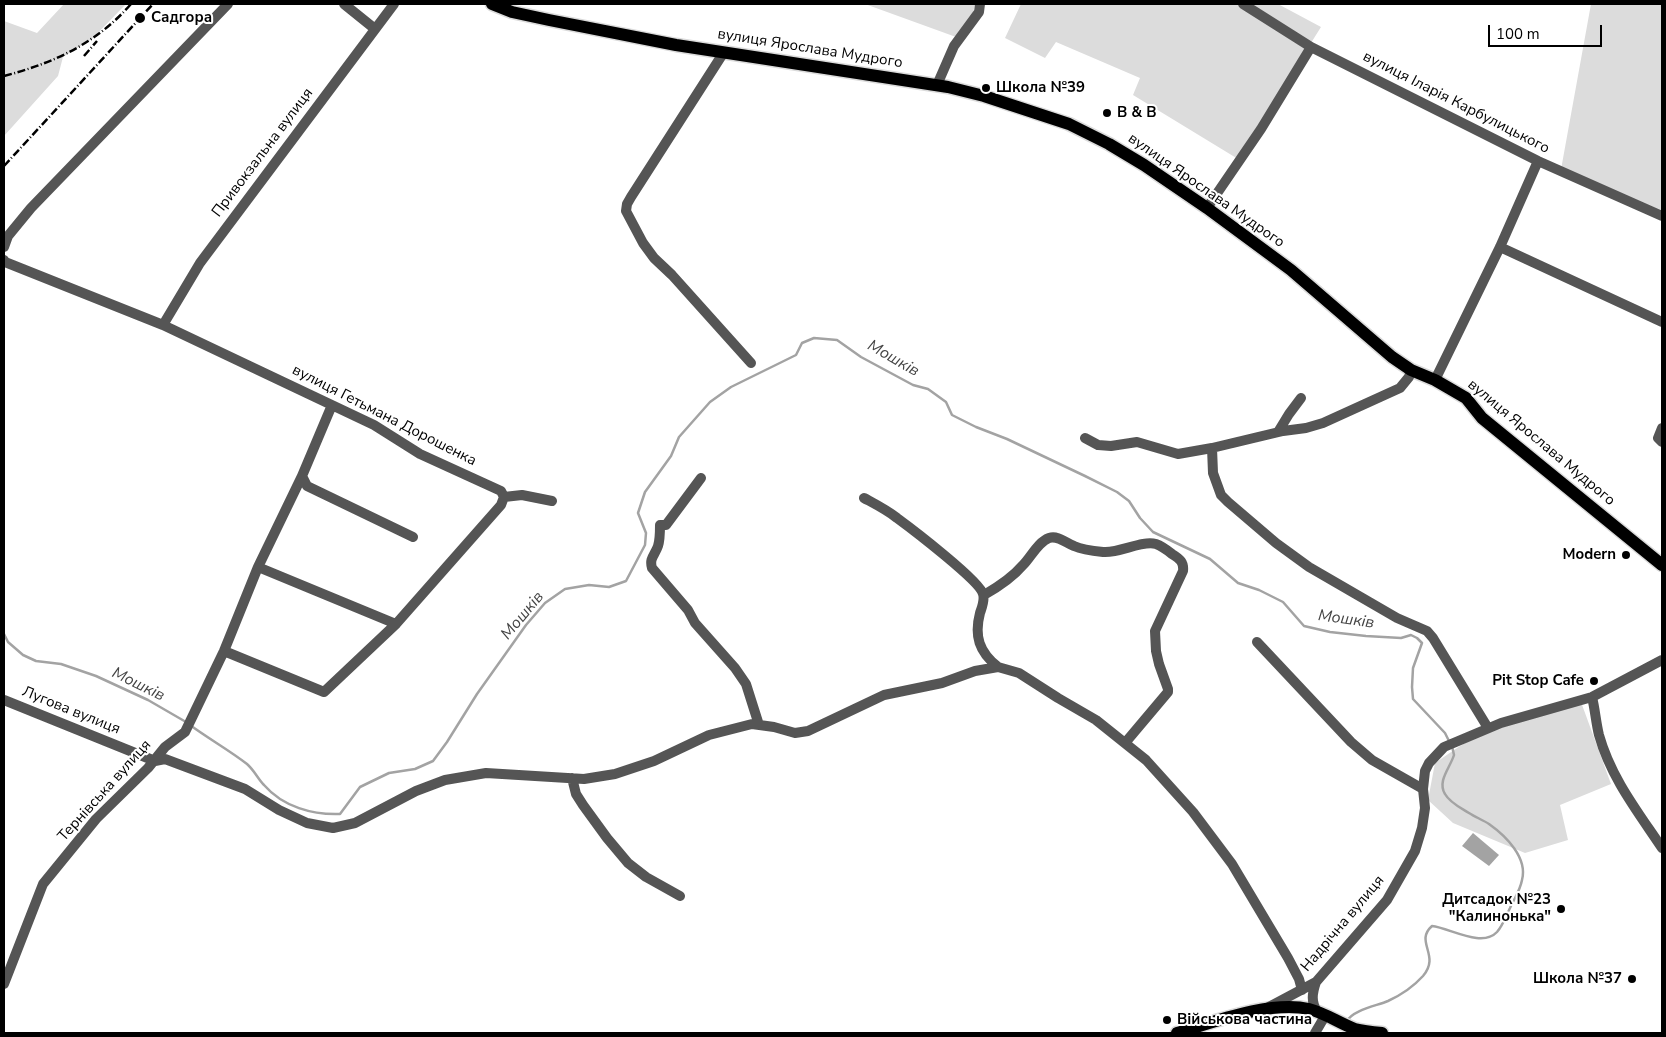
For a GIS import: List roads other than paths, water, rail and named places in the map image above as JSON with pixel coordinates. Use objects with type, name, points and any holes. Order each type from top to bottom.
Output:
[{"type":"main road","name":"вулиця Ярослава Мудрого","points":[[492,4],[512,12],[676,45],[937,85],[984,96],[1068,124],[1130,156],[1208,208],[1291,270],[1364,334],[1410,370],[1435,380],[1466,398],[1482,418],[1662,565]]},
{"type":"main road","points":[[1177,1033],[1264,1010],[1294,1008],[1306,1009],[1355,1028],[1382,1033]]},
{"type":"street","points":[[4,247],[8,236],[31,208],[228,4]]},
{"type":"street","points":[[344,4],[375,29]]},
{"type":"street","name":"Привокзальна вулиця","points":[[164,325],[200,263],[394,4]]},
{"type":"street","points":[[937,85],[954,46],[979,12],[980,4]]},
{"type":"street","name":"вулиця Іларія Карбулицького","points":[[1243,4],[1311,47],[1538,161],[1662,216]]},
{"type":"street","points":[[1208,208],[1261,130],[1311,47]]},
{"type":"street","points":[[724,52],[631,197],[626,211],[643,243],[654,258],[672,275],[751,363]]},
{"type":"street","points":[[1435,380],[1500,247],[1538,161]]},
{"type":"street","points":[[1500,247],[1662,322]]},
{"type":"street","name":"вулиця Гетьмана Дорошенка","points":[[4,260],[164,325],[374,425],[420,454],[502,491],[504,497]]},
{"type":"street","points":[[1085,438],[1098,445],[1111,446],[1137,442],[1178,454],[1212,448],[1323,423],[1400,388],[1409,377],[1410,370]]},
{"type":"street","points":[[1278,432],[1301,398]]},
{"type":"street","points":[[332,405],[302,476],[258,567],[224,651],[324,692],[396,624],[501,504],[504,497],[522,495],[552,501]]},
{"type":"street","points":[[1662,428],[1658,438],[1662,442]]},
{"type":"street","points":[[1212,448],[1213,472],[1221,495],[1276,543],[1309,567],[1397,618],[1427,631],[1488,728]]},
{"type":"street","points":[[302,476],[307,486],[413,537]]},
{"type":"street","points":[[701,478],[666,525],[660,525],[658,547],[651,557],[650,563],[652,568],[688,610],[695,623],[735,668],[746,684],[759,725]]},
{"type":"street","points":[[864,498],[897,518],[946,557],[973,580],[984,595]]},
{"type":"street","points":[[1125,743],[1168,692],[1156,651],[1155,631],[1184,565],[1181,559],[1158,544],[1150,543],[1119,551],[1105,552],[1073,546],[1053,537],[1047,538],[1010,578],[984,595],[977,632],[980,646],[987,658],[998,667],[1019,673],[1096,720],[1146,760],[1193,812],[1232,864],[1288,958],[1299,979],[1302,990]]},
{"type":"street","points":[[258,567],[396,624]]},
{"type":"street","points":[[1257,642],[1350,742],[1372,760],[1423,789]]},
{"type":"street","name":"Тернівська вулиця","points":[[4,984],[43,884],[96,819],[155,761],[165,747],[185,732],[224,651]]},
{"type":"street","name":"Надрічна вулиця","points":[[1264,1010],[1316,982],[1387,900],[1416,851],[1425,808],[1423,789],[1425,771],[1429,763],[1444,746],[1488,728],[1592,697],[1662,660]]},
{"type":"street","points":[[155,761],[165,760],[245,789],[279,810],[306,822],[333,828],[355,823],[416,791],[445,780],[486,773],[584,779],[615,774],[654,760],[709,735],[752,724],[795,733],[808,731],[884,695],[942,683],[975,671],[998,667]]},
{"type":"street","points":[[1592,697],[1599,735],[1611,767],[1626,795],[1662,848]]},
{"type":"street","name":"Лугова вулиця","points":[[4,700],[155,761]]},
{"type":"street","points":[[572,778],[576,794],[583,805],[628,863],[646,877],[680,896]]},
{"type":"street","points":[[1315,1033],[1321,1014],[1313,1004],[1312,995],[1316,982]]},
{"type":"waterway","name":"Мошків","points":[[190,725],[247,764],[264,785],[280,799],[299,808],[319,813],[340,814],[360,787],[389,773],[415,769],[433,761],[477,694],[526,625],[545,603],[565,589],[589,585],[609,587],[626,581],[645,545],[646,533],[638,513],[645,492],[671,456],[679,437],[710,402],[731,387],[796,355],[802,343],[814,338],[837,340],[861,357],[913,385],[928,389],[946,402],[952,415],[1007,439],[1117,492],[1129,501],[1140,518],[1153,532],[1210,559],[1238,583],[1259,590],[1283,602],[1304,626],[1330,632],[1366,636],[1401,638],[1411,635],[1417,638],[1422,643],[1413,668],[1413,699],[1445,733],[1449,741]]},
{"type":"waterway","name":"Мошків","points":[[4,634],[8,642],[23,655],[36,661],[61,664],[96,676],[148,700],[186,722]]},
{"type":"waterway","name":"Мошків","points":[[1347,1021],[1359,1011],[1398,996],[1423,976],[1429,962],[1426,943],[1427,932],[1432,926],[1475,938],[1491,936],[1501,926],[1520,888],[1523,872],[1522,864],[1514,848],[1489,824],[1453,803],[1445,794],[1442,784],[1454,755],[1452,746]]},
{"type":"railway","points":[[4,76],[40,65],[74,50],[104,30],[131,4]]},
{"type":"railway","points":[[4,166],[153,4]]},
{"type":"railway","points":[[84,56],[97,41]]},
{"type":"place","name":"Садгора","points":[[140,18]]},
{"type":"place","name":"Школа №39","points":[[986,88]]},
{"type":"place","name":"B & B","points":[[1107,113]]},
{"type":"place","name":"Modern","points":[[1626,555]]},
{"type":"place","name":"Pit Stop Cafe","points":[[1594,681]]},
{"type":"place","name":"Дитсадок №23 \"Калинонька\"","points":[[1561,909]]},
{"type":"place","name":"Школа №37","points":[[1632,979]]},
{"type":"place","name":"Військова частина","points":[[1167,1020]]}]
